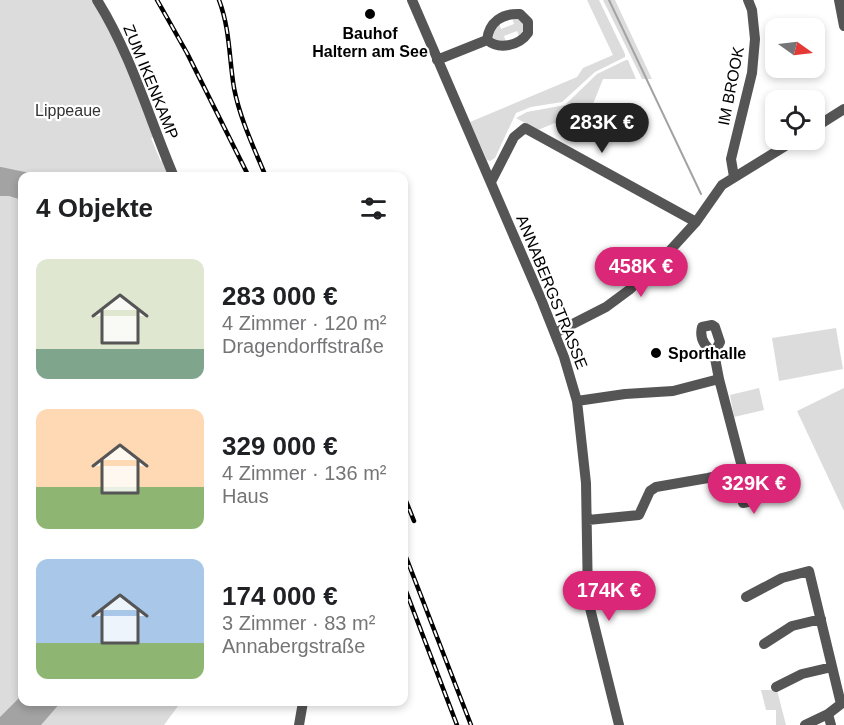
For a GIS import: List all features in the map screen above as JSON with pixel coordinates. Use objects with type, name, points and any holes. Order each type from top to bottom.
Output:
[{"type":"street","name":"ZUM IKENKAMP","points":[[97,0],[109,18],[172,172]]},
{"type":"street","name":"ANNABERGSTRASSE","points":[[412,0],[555,333],[577,401],[588,520],[588,600],[619,725]]},
{"type":"street","name":"IM BROOK","points":[[734,177],[731,159],[752,73],[755,39],[752,10],[748,0]]},
{"type":"street","points":[[839,0],[844,26]]},
{"type":"street","points":[[437,60],[487,39]]},
{"type":"street","points":[[825,121],[844,109]]},
{"type":"street","points":[[491,182],[514,137],[525,128],[696,222]]},
{"type":"street","points":[[555,333],[606,307],[629,290],[696,222],[722,185],[779,150]]},
{"type":"street","points":[[588,520],[639,515],[650,491],[656,487],[708,478],[740,469],[714,353]]},
{"type":"street","points":[[577,401],[625,394],[673,391],[719,379]]},
{"type":"street","points":[[746,597],[782,578],[809,571],[841,704],[830,719],[805,725]]},
{"type":"street","points":[[764,644],[792,626],[821,619]]},
{"type":"street","points":[[776,687],[802,674],[832,667]]},
{"type":"street","points":[[299,725],[302,706]]},
{"type":"green space","name":"Lippeaue","points":[[0,0],[92,0],[115,29],[155,137],[151,138],[167,172],[18,172],[18,706],[178,706],[164,725],[0,725]]},
{"type":"green space","points":[[587,0],[599,0],[625,57],[595,72],[562,102],[531,107],[516,113],[495,158],[487,160],[470,122],[577,77],[583,68],[613,55]]},
{"type":"green space","points":[[603,0],[615,0],[652,79],[642,79]]},
{"type":"green space","points":[[516,17],[526,27],[519,36],[517,31],[504,36],[506,42],[494,39],[496,25],[499,23],[501,29],[514,24],[512,18]]},
{"type":"green space","points":[[626,60],[636,79],[603,79],[587,119],[569,117],[538,130],[516,118],[527,112],[565,105],[597,74]]},
{"type":"green space","points":[[836,328],[843,369],[779,381],[772,338]]},
{"type":"green space","points":[[759,388],[764,410],[734,417],[730,395]]},
{"type":"green space","points":[[844,388],[844,511],[797,411]]},
{"type":"green space","points":[[761,690],[777,690],[786,725],[776,725],[776,710],[766,710]]},
{"type":"shaded area","points":[[0,167],[24,172],[18,172],[18,199],[0,196]]},
{"type":"shaded area","points":[[18,699],[18,706],[58,706],[41,725],[0,725],[0,717]]},
{"type":"waterway","points":[[609,0],[701,194]]},
{"type":"railway","points":[[157,0],[187,53],[246,172]]},
{"type":"railway","points":[[219,0],[227,33],[237,100],[264,172]]},
{"type":"railway","points":[[408,506],[414,521]]},
{"type":"railway","points":[[408,562],[471,725]]},
{"type":"railway","points":[[408,596],[457,725]]},
{"type":"place","name":"Bauhof Haltern am See","points":[[370,14]]},
{"type":"place","name":"Sporthalle","points":[[656,353]]}]
